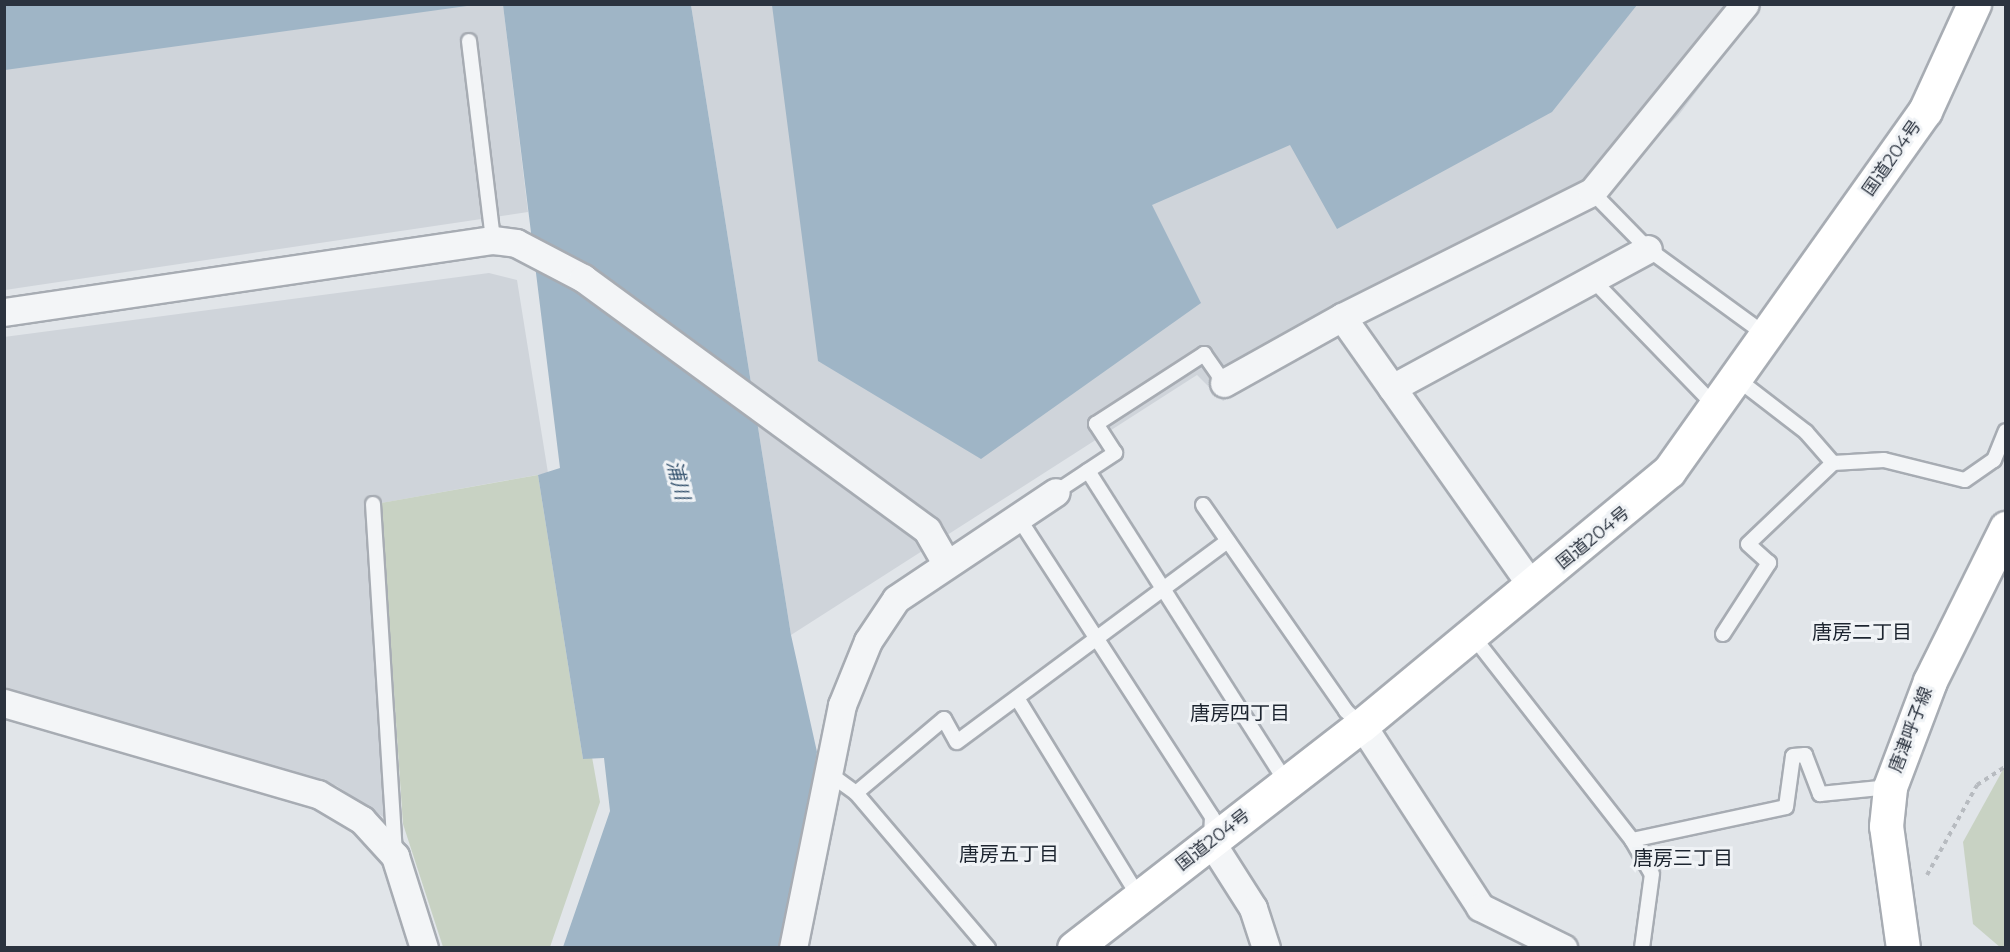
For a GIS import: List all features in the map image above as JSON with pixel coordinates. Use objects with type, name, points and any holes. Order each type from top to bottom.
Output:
[{"type":"main road","name":"国道204号","points":[[1074,948],[1362,725],[1662,478],[1716,408],[1925,111],[1974,4]]},
{"type":"main road","name":"唐津呼子線","points":[[1903,948],[1893,907],[1886,826],[1890,787],[1920,701],[2006,528]]},
{"type":"street","points":[[1224,383],[1342,316],[1592,192],[1745,4]]},
{"type":"street","points":[[4,312],[493,240],[540,253],[583,278],[927,530],[946,563]]},
{"type":"street","points":[[1392,388],[1648,249]]},
{"type":"street","points":[[1342,316],[1532,586]]},
{"type":"street","points":[[797,945],[827,772],[842,705],[867,641],[896,599],[946,563],[1056,492]]},
{"type":"street","points":[[4,703],[318,794],[362,820],[395,856],[424,948]]},
{"type":"street","points":[[1362,725],[1480,907],[1563,948]]},
{"type":"street","points":[[1211,842],[1253,908],[1266,948]]},
{"type":"lane","points":[[469,41],[493,240]]},
{"type":"lane","points":[[1592,192],[1648,249],[1766,335]]},
{"type":"lane","points":[[1592,279],[1716,408]]},
{"type":"lane","points":[[1056,492],[1115,453],[1096,424],[1204,354],[1224,383]]},
{"type":"lane","points":[[1736,378],[1806,432],[1833,463]]},
{"type":"lane","points":[[1723,634],[1770,563],[1748,544],[1833,463],[1884,460],[1965,480],[1994,460],[2006,431]]},
{"type":"lane","points":[[1088,471],[1287,783]]},
{"type":"lane","points":[[373,504],[395,856]]},
{"type":"lane","points":[[1203,505],[1346,711],[1362,725]]},
{"type":"lane","points":[[1018,517],[1212,817],[1211,842]]},
{"type":"lane","points":[[856,793],[944,719],[957,742],[1228,541]]},
{"type":"lane","points":[[1472,635],[1632,840],[1652,874],[1642,948]]},
{"type":"lane","points":[[1017,698],[1139,897]]},
{"type":"lane","points":[[1632,840],[1786,807],[1793,756],[1805,756],[1820,794],[1890,787]]},
{"type":"lane","points":[[827,772],[856,793],[988,948]]},
{"type":"path","points":[[1893,907],[1916,896],[1977,784],[2006,766]]},
{"type":"shaded area","points":[[5,5],[503,5],[528,212],[5,290]]},
{"type":"shaded area","points":[[691,5],[1762,5],[1678,116],[1596,197],[1223,401],[1197,375],[791,635]]},
{"type":"shaded area","points":[[489,273],[517,280],[548,473],[365,506],[386,819],[337,786],[5,689],[4,337]]},
{"type":"green space","points":[[538,475],[583,759],[592,757],[600,802],[550,947],[443,947],[403,824],[381,503]]},
{"type":"green space","points":[[2005,766],[2006,947],[2001,948],[1973,924],[1963,842]]},
{"type":"water","points":[[5,4],[474,4],[474,5],[5,70]]},
{"type":"water","points":[[772,4],[1637,5],[1552,112],[1337,229],[1290,145],[1152,205],[1201,303],[981,459],[818,361]]},
{"type":"water","name":"浦川","points":[[503,5],[691,5],[791,635],[817,752],[785,947],[563,947],[610,811],[604,758],[583,759],[538,475],[560,468]]},
{"type":"district","name":"唐房二丁目","points":[[1862,632]]},
{"type":"district","name":"唐房四丁目","points":[[1240,713]]},
{"type":"district","name":"唐房五丁目","points":[[1009,854]]},
{"type":"district","name":"唐房三丁目","points":[[1683,858]]}]
